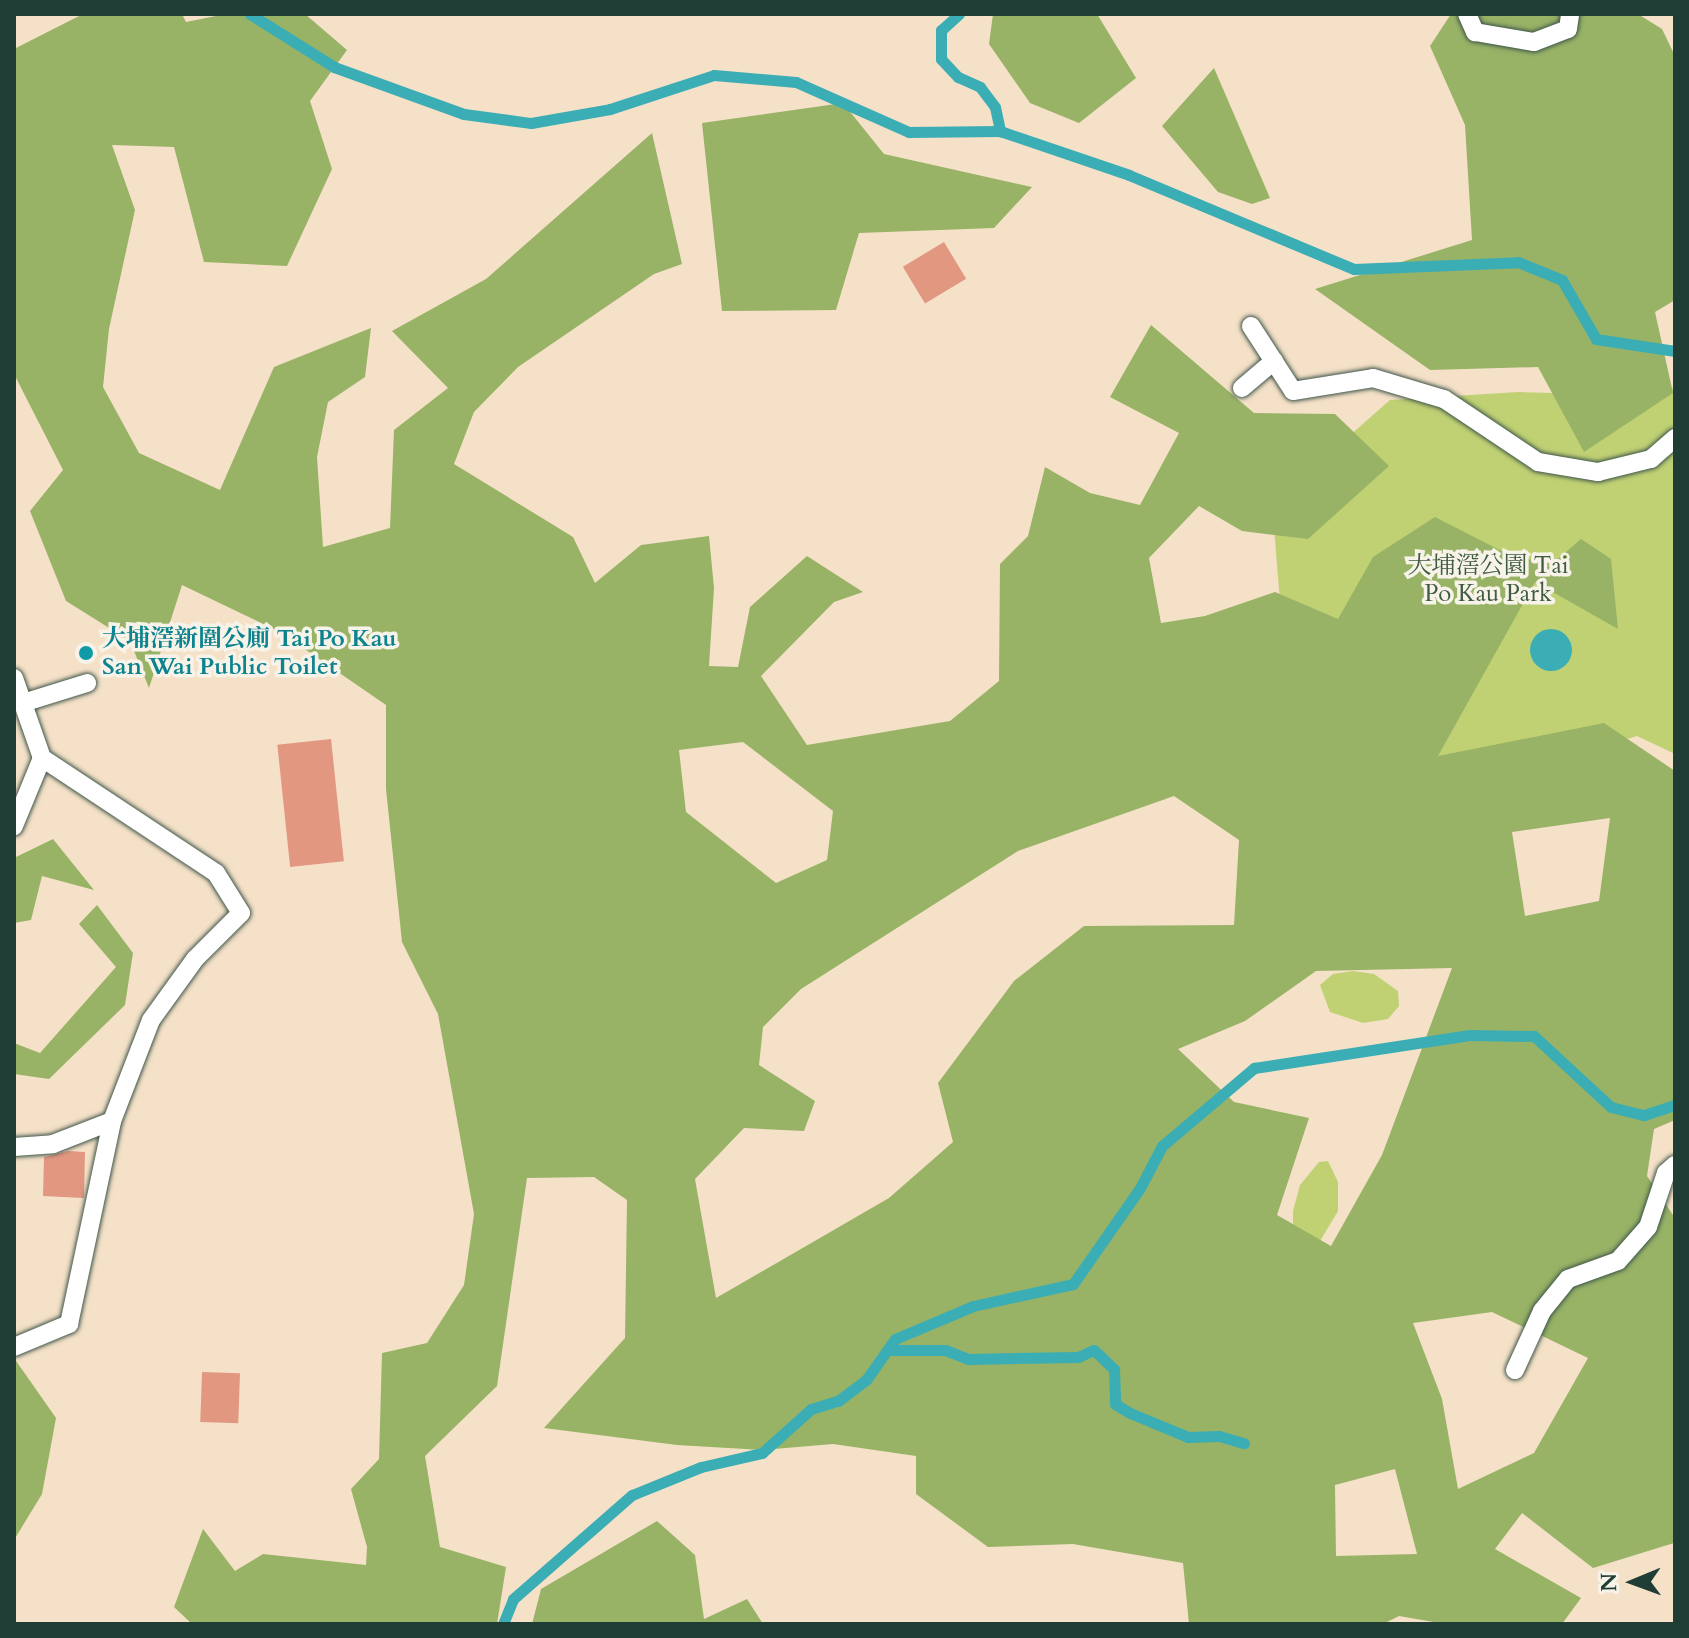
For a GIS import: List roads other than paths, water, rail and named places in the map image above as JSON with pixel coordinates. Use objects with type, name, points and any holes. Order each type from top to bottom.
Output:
[{"type":"lane","points":[[1467,14],[1475,32],[1534,42],[1568,29],[1570,14]]},
{"type":"lane","points":[[1251,326],[1293,391],[1373,378],[1444,399],[1538,462],[1598,472],[1651,459],[1675,438]]},
{"type":"lane","points":[[1242,388],[1274,361]]},
{"type":"lane","points":[[14,678],[26,702],[42,758],[14,826]]},
{"type":"lane","points":[[26,702],[87,683]]},
{"type":"lane","points":[[14,1347],[69,1324],[112,1121],[151,1020],[195,959],[241,913],[216,873],[42,758]]},
{"type":"lane","points":[[14,1147],[53,1144],[112,1121]]},
{"type":"lane","points":[[1515,1370],[1542,1311],[1568,1279],[1618,1261],[1648,1227],[1666,1173],[1675,1165]]},
{"type":"water","points":[[1551,629],[1566,635],[1572,650],[1566,665],[1551,671],[1536,665],[1530,650],[1536,635]]},
{"type":"waterway","points":[[250,14],[334,67],[464,114],[531,123],[610,109],[714,75],[796,82],[909,132],[1000,131],[1129,175],[1354,269],[1518,262],[1562,280],[1596,339],[1675,351]]},
{"type":"waterway","points":[[959,14],[941,30],[941,59],[958,77],[980,87],[995,107],[1000,131]]},
{"type":"waterway","points":[[503,1624],[513,1599],[632,1495],[701,1467],[762,1453],[811,1409],[838,1401],[866,1380],[895,1339],[973,1306],[1073,1284],[1140,1188],[1162,1146],[1254,1068],[1469,1035],[1534,1036],[1611,1107],[1644,1115],[1675,1105]]},
{"type":"waterway","points":[[888,1350],[945,1350],[969,1359],[1078,1357],[1094,1350],[1114,1369],[1115,1404],[1188,1437],[1219,1436],[1244,1443]]},
{"type":"place","name":"大埔滘新圍公廁 Tai Po Kau San Wai Public Toilet","points":[[86,653]]},
{"type":"park label","name":"大埔滘公園 Tai Po Kau Park","points":[[1488,580]]}]
